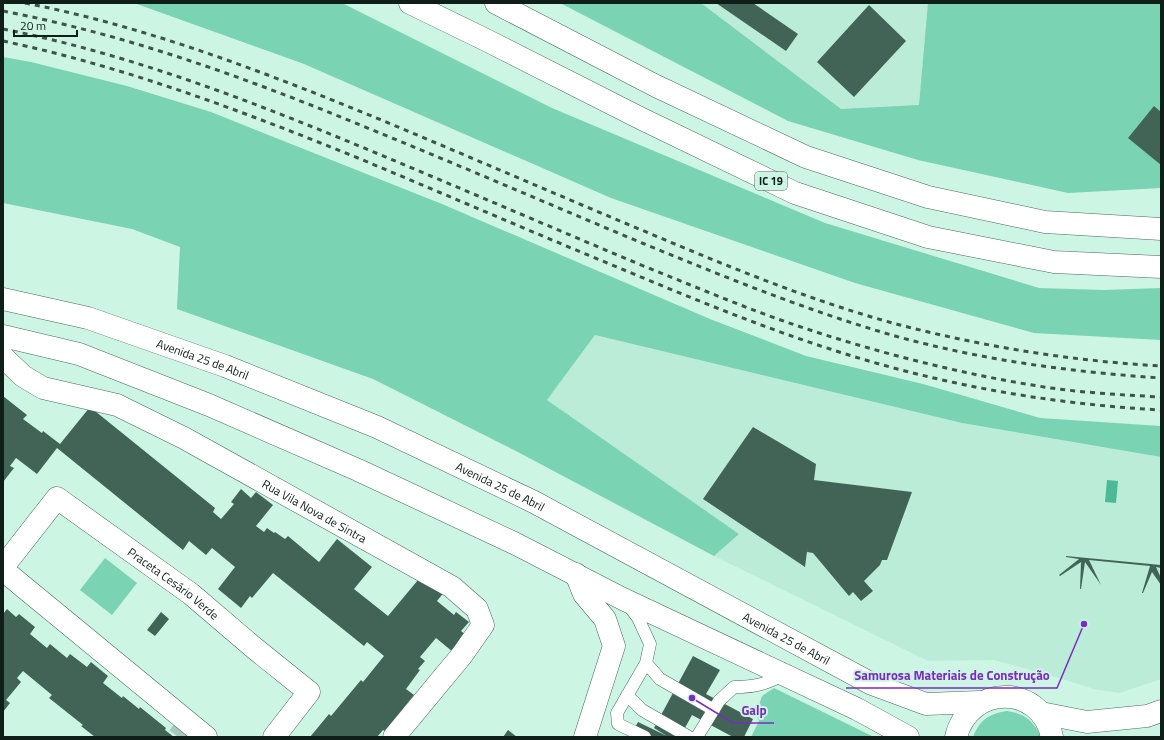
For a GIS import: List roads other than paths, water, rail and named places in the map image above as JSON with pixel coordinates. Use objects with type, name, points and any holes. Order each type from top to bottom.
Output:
[{"type":"main road","name":"IC 19","points":[[410,3],[642,119],[795,193],[928,237],[1054,262],[1161,267]]},
{"type":"main road","points":[[496,3],[656,86],[806,157],[928,197],[1045,222],[1161,228]]},
{"type":"main road","name":"Avenida 25 de Abril","points":[[3,299],[96,320],[225,366],[378,427],[534,502],[872,684],[926,704],[980,702],[996,697],[1013,697],[1028,703],[1041,713]]},
{"type":"main road","points":[[3,336],[79,354],[209,405],[358,470],[514,542],[623,599],[857,709],[908,737]]},
{"type":"main road","name":"Rua Vila Nova de Sintra","points":[[3,357],[23,376],[43,388],[117,405],[184,438],[452,587],[477,609],[483,624],[462,655],[394,737]]},
{"type":"main road","name":"Praceta Cesário Verde","points":[[3,567],[57,498],[191,594],[253,647],[310,692],[274,737]]},
{"type":"main road","points":[[3,570],[206,737]]},
{"type":"main road","points":[[576,574],[584,594],[605,619],[614,646],[585,737]]},
{"type":"main road","points":[[956,737],[959,726],[968,713],[980,702]]},
{"type":"main road","points":[[1041,713],[1087,722],[1147,716],[1161,711]]},
{"type":"main road","points":[[1041,713],[1050,727],[1052,737]]},
{"type":"lane","points":[[623,599],[638,618],[650,644],[646,663],[626,695],[617,713],[618,724],[645,737]]},
{"type":"lane","points":[[646,663],[660,679],[714,710]]},
{"type":"lane","points":[[697,737],[719,701],[734,687],[761,685],[784,675]]},
{"type":"lane","points":[[626,695],[642,710],[689,737]]},
{"type":"tunnel","points":[[178,737],[189,723]]},
{"type":"railway","points":[[25,3],[71,13],[161,38],[205,52],[292,84],[712,259],[774,284],[836,306],[900,325],[964,340],[1062,357],[1161,366]]},
{"type":"railway","points":[[3,11],[98,33],[144,46],[235,76],[370,129],[642,243],[767,293],[830,316],[895,336],[961,352],[1027,364],[1161,378]]},
{"type":"railway","points":[[3,29],[93,50],[180,77],[352,143],[702,290],[826,335],[890,354],[954,370],[1018,383],[1078,391],[1161,397]]},
{"type":"railway","points":[[3,41],[139,77],[227,107],[358,158],[704,303],[779,332],[830,349],[911,372],[993,390],[1077,403],[1161,410]]},
{"type":"place","name":"Samurosa Materiais de Construção","points":[[1084,624]]},
{"type":"place","name":"Galp","points":[[692,698]]}]
